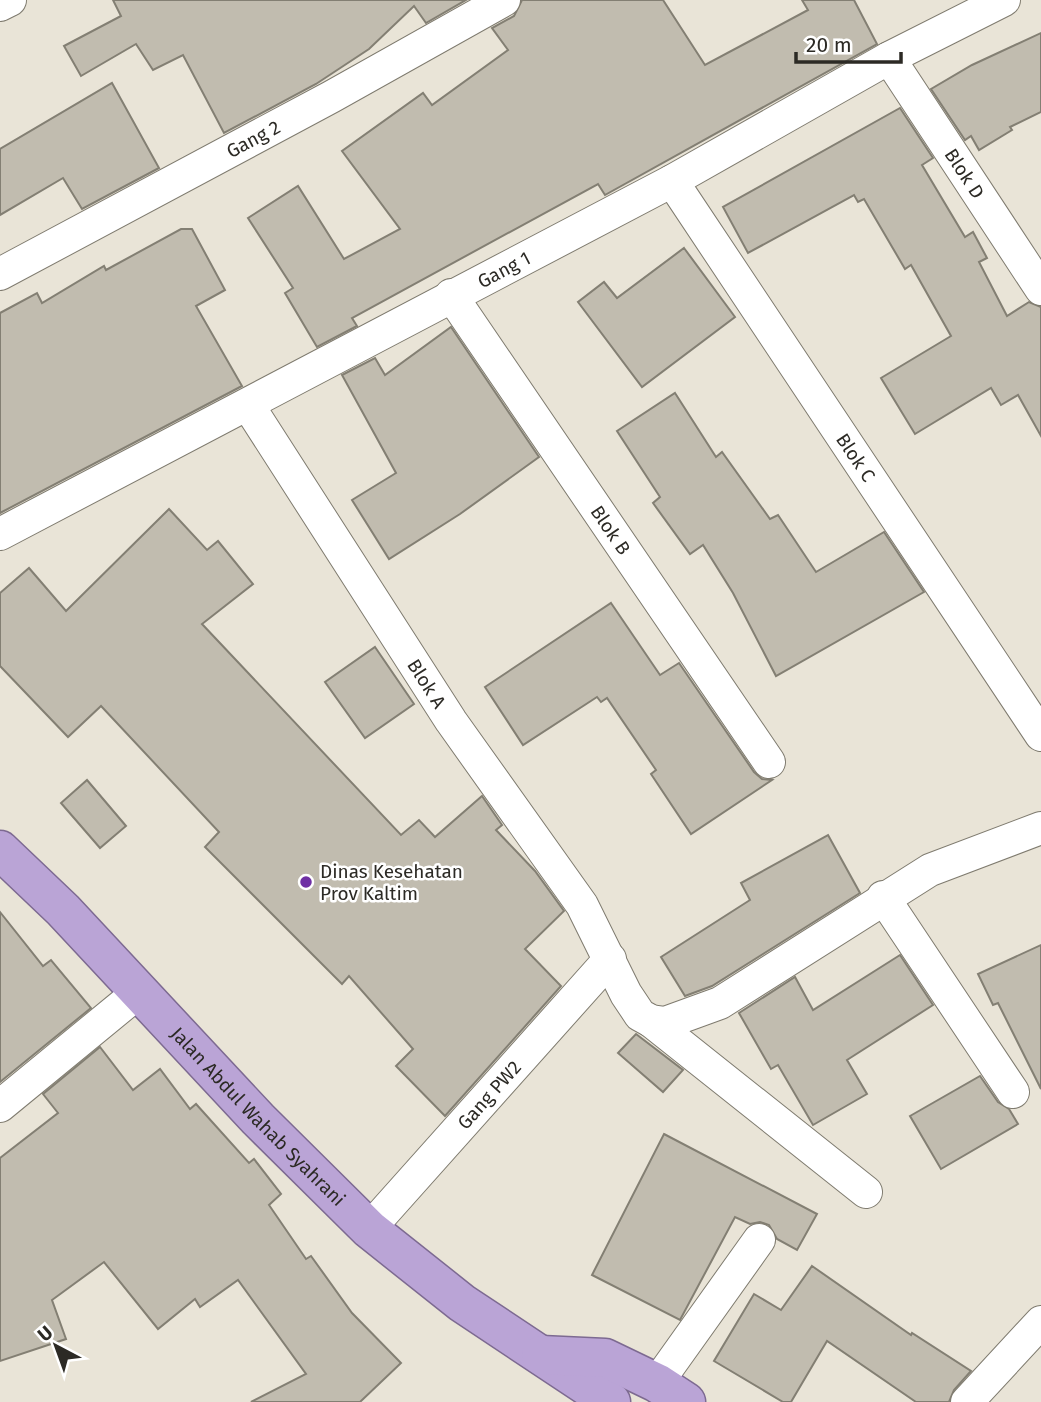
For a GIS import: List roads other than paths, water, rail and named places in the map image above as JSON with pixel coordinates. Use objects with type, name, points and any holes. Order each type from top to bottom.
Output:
[{"type":"highway","name":"Jalan Abdul Wahab Syahrani","points":[[0,850],[140,991],[258,1119],[369,1229],[554,1376],[611,1402]]},
{"type":"highway","points":[[554,1376],[605,1358],[671,1392]]},
{"type":"street","points":[[0,5],[10,0]]},
{"type":"street","name":"Gang 2","points":[[0,274],[331,97],[504,0]]},
{"type":"street","name":"Gang 1","points":[[0,534],[672,181],[889,58],[1004,0]]},
{"type":"street","name":"Blok D","points":[[889,58],[1041,289]]},
{"type":"street","name":"Blok C","points":[[672,181],[1041,735]]},
{"type":"street","name":"Blok B","points":[[451,295],[769,762]]},
{"type":"street","name":"Blok A","points":[[248,405],[451,721],[582,905],[626,994],[640,1015],[652,1021],[866,1192]]},
{"type":"street","points":[[652,1021],[665,1023],[720,1003],[883,897],[930,870],[1041,828]]},
{"type":"street","points":[[883,897],[1013,1092]]},
{"type":"street","name":"Gang PW2","points":[[369,1229],[610,960]]},
{"type":"street","points":[[0,1106],[140,991]]},
{"type":"street","points":[[671,1392],[759,1240]]},
{"type":"street","points":[[967,1402],[1041,1322]]},
{"type":"place","name":"Dinas Kesehatan Prov Kaltim","points":[[306,882]]}]
